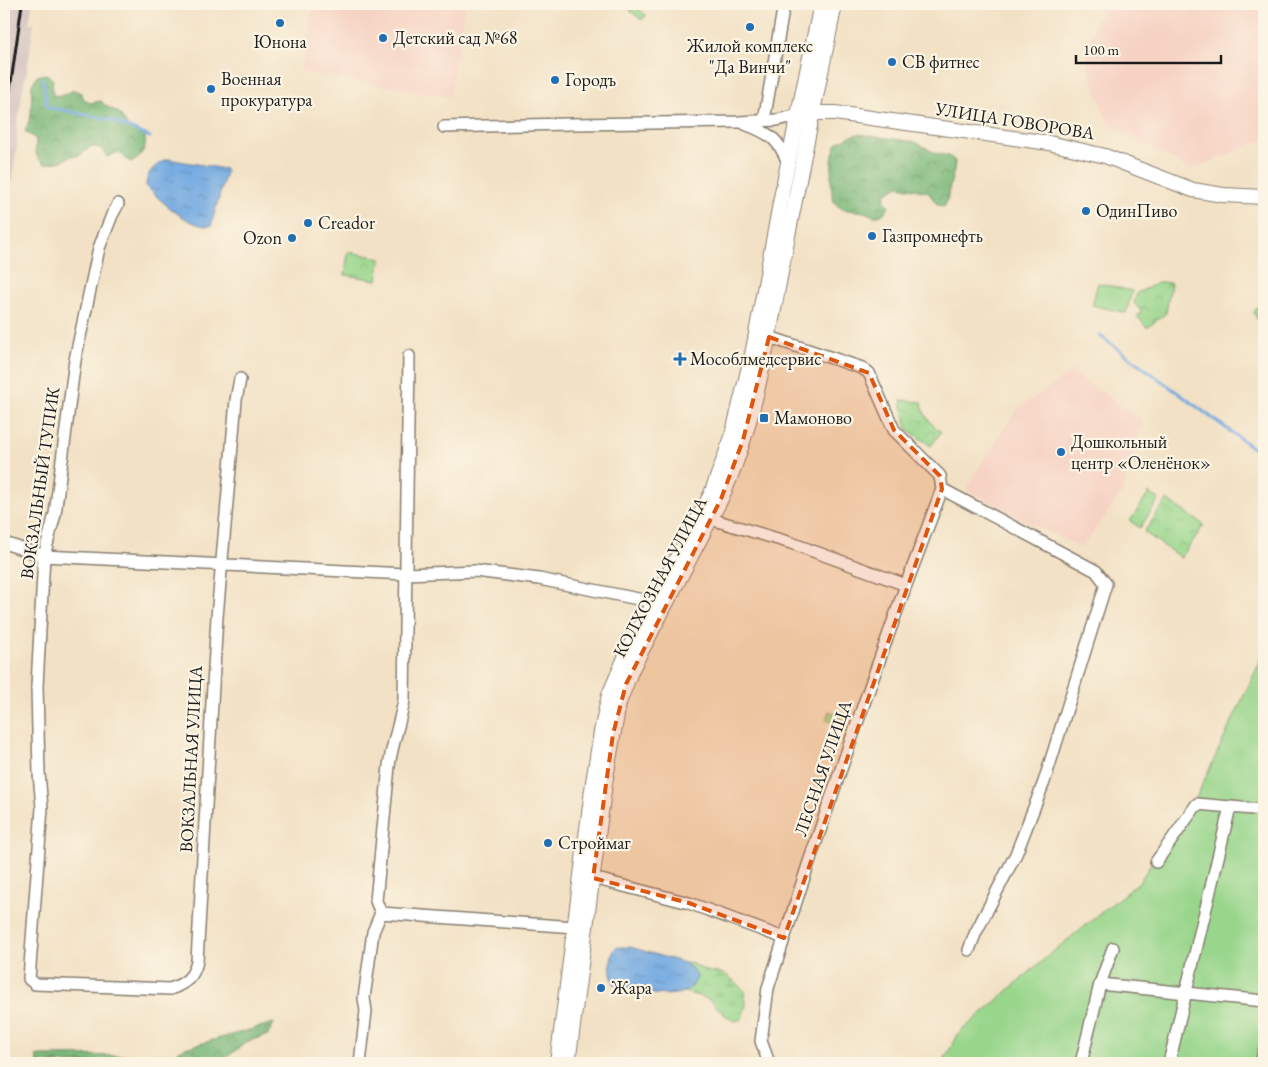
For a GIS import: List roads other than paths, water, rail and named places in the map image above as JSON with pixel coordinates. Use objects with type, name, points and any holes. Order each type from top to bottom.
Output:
[{"type":"main road","name":"КОЛХОЗНАЯ УЛИЦА","points":[[557,1063],[594,773],[609,696],[624,659],[711,494],[732,436],[753,350],[788,164],[821,4]]},
{"type":"main road","name":"КОЛХОЗНАЯ УЛИЦА","points":[[568,1063],[613,734],[620,703],[626,684],[730,479],[743,440],[769,337],[835,4]]},
{"type":"main road","name":"УЛИЦА ГОВОРОВА","points":[[813,113],[835,113],[1049,143],[1105,156],[1193,190],[1223,195],[1264,197]]},
{"type":"street","points":[[764,121],[784,4]]},
{"type":"street","points":[[444,127],[739,122],[778,120],[813,113]]},
{"type":"street","points":[[739,122],[758,129],[774,138],[783,150],[788,164]]},
{"type":"street","name":"ВОКЗАЛЬНЫЙ ТУПИК","points":[[31,982],[29,979],[42,808],[39,773],[37,686],[44,556],[54,514],[75,360],[99,248],[118,204]]},
{"type":"street","points":[[769,337],[862,368],[869,373],[894,430],[940,476],[942,489],[1096,571],[1106,584],[1044,782],[1016,854],[974,934],[970,950]]},
{"type":"street","points":[[360,1063],[366,1011],[364,998],[373,932],[381,913],[376,902],[388,766],[404,700],[408,356]]},
{"type":"street","name":"ВОКЗАЛЬНАЯ УЛИЦА","points":[[31,982],[35,984],[170,989],[188,980],[195,970],[198,961],[220,566],[236,400],[240,379]]},
{"type":"street","name":"ЛЕСНАЯ УЛИЦА","points":[[769,1063],[761,1041],[768,988],[906,585],[942,489]]},
{"type":"street","points":[[711,519],[791,543],[906,585]]},
{"type":"street","points":[[4,543],[44,556],[406,574],[475,571],[587,587],[653,602]]},
{"type":"street","points":[[1156,862],[1197,804],[1264,810]]},
{"type":"street","points":[[1169,1063],[1230,807]]},
{"type":"street","points":[[593,878],[689,903],[784,938]]},
{"type":"street","points":[[381,913],[575,927]]},
{"type":"street","points":[[1081,1063],[1100,984],[1113,948]]},
{"type":"street","points":[[1100,984],[1264,1001]]},
{"type":"street","points":[[1261,1063],[1264,1051]]},
{"type":"water","points":[[168,159],[225,169],[226,172],[211,226],[203,226],[185,218],[167,206],[146,186],[146,181],[152,169]]},
{"type":"water","points":[[616,947],[630,947],[685,963],[694,971],[697,977],[692,986],[686,991],[668,995],[639,991],[614,984],[610,965]]},
{"type":"waterway","points":[[43,79],[47,107],[111,120],[150,137]]},
{"type":"waterway","points":[[1099,335],[1264,456]]},
{"type":"railway","points":[[4,132],[22,4]]},
{"type":"place","name":"Юнона","points":[[280,23]]},
{"type":"place","name":"Жилой комплекс \"Да Винчи\"","points":[[750,27]]},
{"type":"place","name":"Детский сад №68","points":[[383,38]]},
{"type":"place","name":"СВ фитнес","points":[[892,62]]},
{"type":"place","name":"Городъ","points":[[555,80]]},
{"type":"place","name":"Военная прокуратура","points":[[211,89]]},
{"type":"place","name":"ОдинПиво","points":[[1086,211]]},
{"type":"place","name":"Creador","points":[[308,223]]},
{"type":"place","name":"Газпромнефть","points":[[872,236]]},
{"type":"place","name":"Ozon","points":[[292,238]]},
{"type":"place","name":"Мособлмедсервис","points":[[680,359]]},
{"type":"place","name":"Мамоново","points":[[764,418]]},
{"type":"place","name":"Дошкольный центр «Оленёнок»","points":[[1061,452]]},
{"type":"place","name":"Строймаг","points":[[548,843]]},
{"type":"place","name":"Жара","points":[[601,988]]}]
